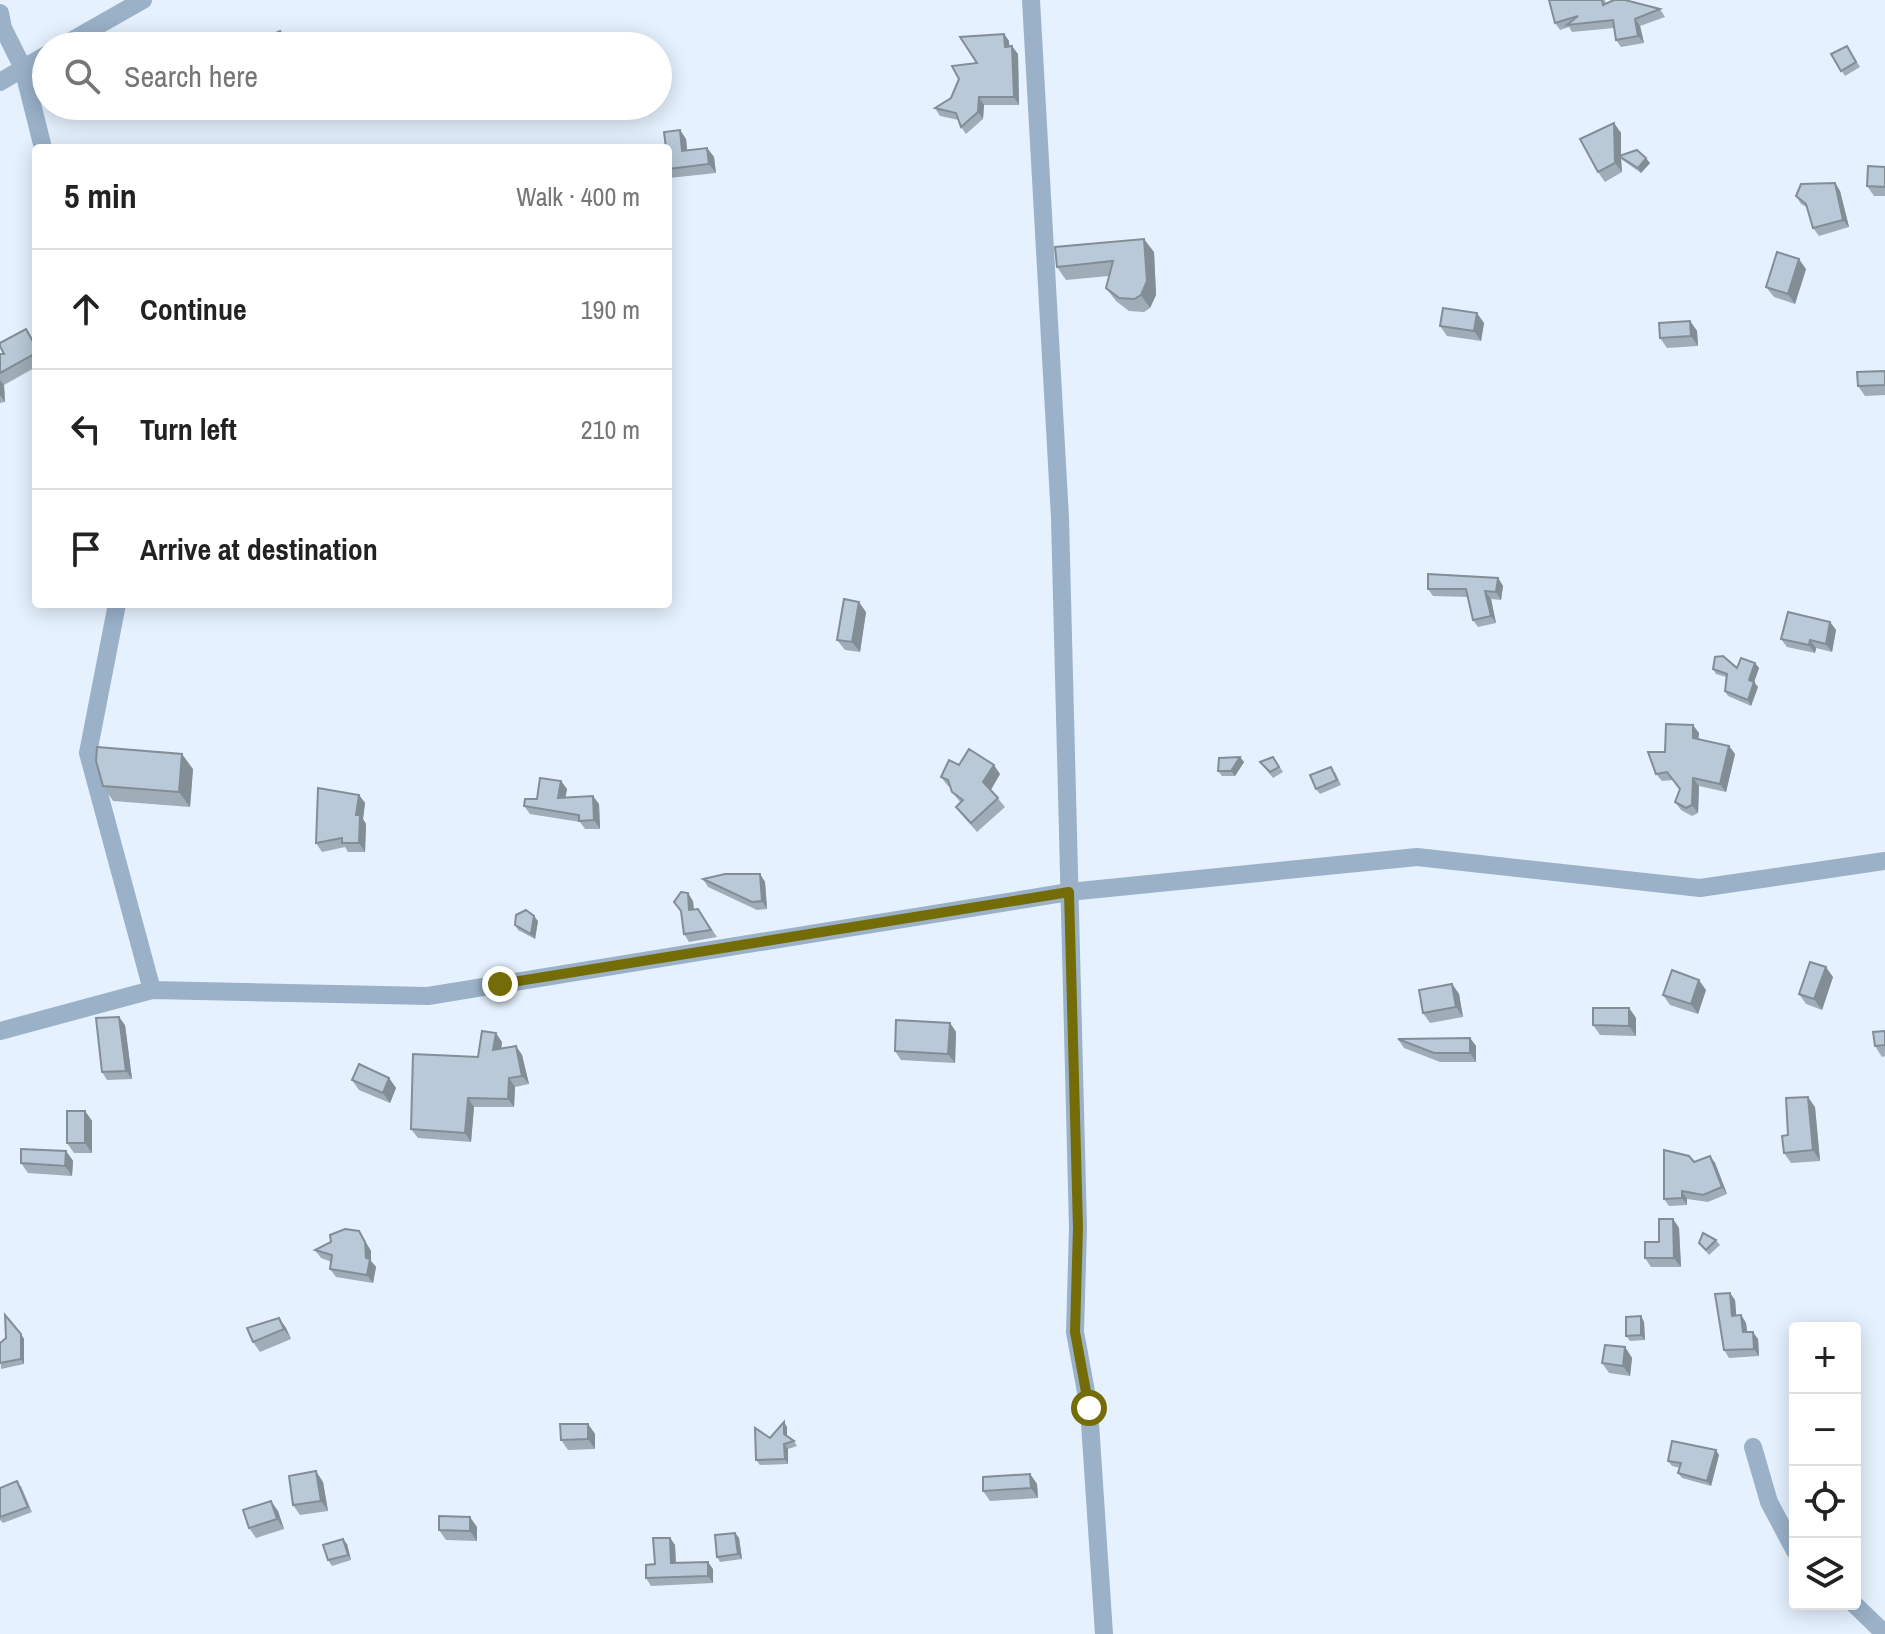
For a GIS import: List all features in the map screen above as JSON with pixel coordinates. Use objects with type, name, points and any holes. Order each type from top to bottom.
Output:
[{"type":"street","points":[[87,32],[143,0]]},
{"type":"street","points":[[1031,0],[1060,518],[1078,1228],[1075,1332],[1089,1408],[1104,1634]]},
{"type":"street","points":[[0,13],[3,28],[23,68],[32,104]]},
{"type":"street","points":[[0,82],[32,63]]},
{"type":"street","points":[[36,120],[42,144]]},
{"type":"street","points":[[116,608],[88,753],[152,990]]},
{"type":"street","points":[[0,1031],[152,990],[428,996],[1069,892],[1417,857],[1700,888],[1885,861]]},
{"type":"street","points":[[1753,1447],[1769,1502],[1789,1540]]},
{"type":"street","points":[[1860,1610],[1885,1634]]},
{"type":"building","points":[[1549,0],[1602,0],[1603,5],[1614,0],[1625,0],[1660,9],[1635,19],[1638,36],[1616,40],[1613,20],[1567,25],[1578,16],[1555,23]]},
{"type":"building","points":[[1004,34],[1005,47],[1012,46],[1014,97],[979,97],[978,112],[961,127],[956,113],[935,108],[951,98],[959,79],[952,66],[977,63],[960,37]]},
{"type":"building","points":[[1847,46],[1856,62],[1841,71],[1831,54]]},
{"type":"building","points":[[1614,123],[1615,163],[1598,172],[1580,139]]},
{"type":"building","points":[[680,130],[682,151],[707,148],[709,164],[672,169],[672,144],[666,144],[664,132]]},
{"type":"building","points":[[1637,150],[1646,158],[1638,168],[1619,156]]},
{"type":"building","points":[[1868,166],[1885,167],[1885,187],[1867,186]]},
{"type":"building","points":[[1835,183],[1843,220],[1813,228],[1806,204],[1796,196],[1801,184]]},
{"type":"building","points":[[1144,239],[1147,281],[1141,295],[1134,299],[1119,298],[1106,288],[1113,261],[1057,267],[1055,247]]},
{"type":"building","points":[[1777,252],[1799,259],[1788,294],[1766,287]]},
{"type":"building","points":[[1443,308],[1477,313],[1474,331],[1440,326]]},
{"type":"building","points":[[1690,321],[1691,336],[1660,338],[1659,323]]},
{"type":"building","points":[[26,329],[32,340],[32,355],[0,373],[0,354],[4,354],[0,343]]},
{"type":"building","points":[[1885,371],[1885,385],[1858,386],[1857,372]]},
{"type":"building","points":[[1428,574],[1498,578],[1496,592],[1485,591],[1491,616],[1473,620],[1466,589],[1428,589]]},
{"type":"building","points":[[844,599],[859,602],[852,642],[837,640]]},
{"type":"building","points":[[1788,612],[1830,622],[1826,644],[1810,640],[1809,645],[1781,639]]},
{"type":"building","points":[[1723,656],[1737,668],[1741,658],[1755,663],[1749,680],[1754,682],[1748,700],[1725,691],[1727,674],[1713,669],[1715,657]]},
{"type":"building","points":[[1666,724],[1693,725],[1693,738],[1729,746],[1720,784],[1693,778],[1692,805],[1686,808],[1675,802],[1680,789],[1667,772],[1656,774],[1648,752],[1665,752]]},
{"type":"building","points":[[97,747],[182,754],[179,792],[103,786],[96,761]]},
{"type":"building","points":[[969,749],[994,765],[983,782],[998,798],[971,823],[956,807],[963,800],[952,792],[948,780],[941,777],[949,760],[959,765]]},
{"type":"building","points":[[1240,757],[1231,771],[1218,771],[1219,758]]},
{"type":"building","points":[[1273,757],[1279,767],[1270,772],[1260,762]]},
{"type":"building","points":[[1331,767],[1337,780],[1316,789],[1310,775]]},
{"type":"building","points":[[540,778],[561,781],[558,798],[593,796],[594,820],[579,821],[579,815],[524,806],[525,799],[537,799]]},
{"type":"building","points":[[318,788],[359,795],[356,815],[360,815],[359,843],[342,843],[342,838],[316,843]]},
{"type":"building","points":[[725,874],[760,874],[762,901],[752,902],[703,879]]},
{"type":"building","points":[[681,892],[688,893],[689,910],[698,909],[711,930],[684,934],[681,911],[674,902]]},
{"type":"building","points":[[526,910],[534,916],[531,934],[515,925],[516,915]]},
{"type":"building","points":[[1810,962],[1826,967],[1814,999],[1799,994]]},
{"type":"building","points":[[1672,970],[1699,980],[1691,1004],[1663,995]]},
{"type":"building","points":[[1452,984],[1456,1007],[1423,1013],[1419,990]]},
{"type":"building","points":[[1593,1008],[1629,1008],[1629,1026],[1593,1025]]},
{"type":"building","points":[[119,1017],[126,1071],[102,1072],[96,1018]]},
{"type":"building","points":[[896,1020],[950,1023],[948,1054],[895,1051]]},
{"type":"building","points":[[482,1031],[496,1033],[493,1050],[516,1046],[522,1076],[509,1078],[508,1099],[468,1098],[465,1133],[411,1129],[413,1054],[478,1057]]},
{"type":"building","points":[[1885,1031],[1885,1045],[1875,1046],[1873,1032]]},
{"type":"building","points":[[1470,1038],[1470,1053],[1434,1053],[1398,1039]]},
{"type":"building","points":[[359,1064],[389,1078],[383,1093],[352,1080]]},
{"type":"building","points":[[1808,1097],[1813,1150],[1784,1153],[1782,1136],[1788,1135],[1786,1098]]},
{"type":"building","points":[[67,1111],[85,1111],[85,1143],[67,1143]]},
{"type":"building","points":[[21,1149],[66,1151],[65,1166],[21,1163]]},
{"type":"building","points":[[1664,1150],[1689,1156],[1694,1162],[1710,1156],[1722,1187],[1703,1195],[1682,1191],[1682,1198],[1664,1199]]},
{"type":"building","points":[[1659,1219],[1673,1219],[1674,1258],[1645,1258],[1645,1242],[1659,1242]]},
{"type":"building","points":[[345,1229],[359,1231],[365,1242],[366,1258],[370,1259],[367,1275],[330,1269],[332,1255],[315,1250],[331,1242],[330,1235]]},
{"type":"building","points":[[1703,1233],[1716,1240],[1706,1250],[1699,1243]]},
{"type":"building","points":[[1730,1293],[1732,1316],[1741,1315],[1743,1332],[1753,1332],[1754,1349],[1724,1350],[1715,1294]]},
{"type":"building","points":[[5,1315],[21,1334],[21,1359],[0,1363],[0,1343],[6,1338]]},
{"type":"building","points":[[1641,1316],[1641,1335],[1626,1336],[1626,1317]]},
{"type":"building","points":[[279,1318],[284,1329],[253,1342],[247,1328]]},
{"type":"building","points":[[1605,1345],[1625,1347],[1623,1366],[1602,1363]]},
{"type":"building","points":[[784,1422],[784,1434],[794,1441],[784,1444],[785,1459],[756,1460],[755,1428],[770,1438]]},
{"type":"building","points":[[560,1424],[588,1424],[588,1439],[561,1440]]},
{"type":"building","points":[[1672,1441],[1716,1450],[1707,1481],[1678,1473],[1681,1463],[1668,1461]]},
{"type":"building","points":[[316,1471],[321,1501],[293,1505],[289,1476]]},
{"type":"building","points":[[1030,1474],[1031,1488],[983,1491],[983,1477]]},
{"type":"building","points":[[17,1481],[28,1507],[0,1517],[0,1488]]},
{"type":"building","points":[[271,1501],[277,1519],[249,1528],[243,1510]]},
{"type":"building","points":[[439,1516],[470,1517],[470,1531],[439,1530]]},
{"type":"building","points":[[735,1533],[738,1554],[717,1557],[715,1535]]},
{"type":"building","points":[[653,1538],[670,1538],[671,1563],[708,1562],[708,1576],[646,1578],[646,1565],[655,1564]]},
{"type":"building","points":[[343,1539],[348,1555],[328,1560],[323,1545]]},
{"type":"route","points":[[500,984],[1069,892],[1078,1228],[1075,1332],[1089,1408]]}]
